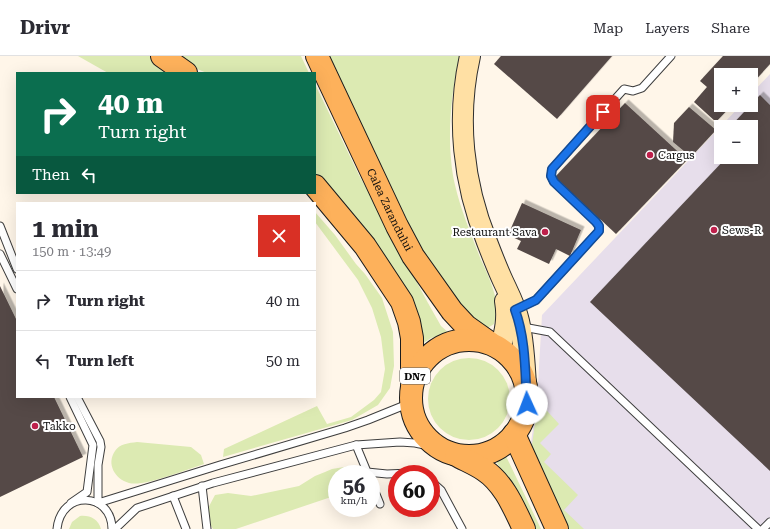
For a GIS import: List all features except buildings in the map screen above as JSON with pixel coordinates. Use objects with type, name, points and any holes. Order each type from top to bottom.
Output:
[{"type":"main road","points":[[162,56],[185,72]]},
{"type":"main road","name":"Calea Zarandului","points":[[316,56],[397,226],[413,256],[452,311],[466,326],[510,357],[519,369],[526,387]]},
{"type":"main road","name":"Calea Zarandului","points":[[447,451],[472,456],[489,452],[503,445],[514,434],[523,420],[527,404],[523,341],[518,318],[483,231],[467,174],[463,135],[463,104],[470,56]]},
{"type":"main road","name":"DN7","points":[[316,187],[365,246],[402,302],[409,322],[412,338],[411,394],[415,420],[425,436],[447,451],[484,470],[496,480],[507,495],[524,529]]},
{"type":"main road","name":"Calea Zarandului","points":[[495,346],[505,334],[507,319],[506,302],[497,268]]},
{"type":"main road","name":"DN7","points":[[411,394],[418,369],[428,356],[442,346],[458,341],[474,340],[495,346]]},
{"type":"main road","points":[[514,434],[557,529]]},
{"type":"lane","points":[[671,56],[642,88],[633,91],[624,89],[552,169],[551,176],[554,182],[596,222],[599,226],[599,231],[518,318],[550,332],[758,529]]},
{"type":"lane","points":[[0,226],[16,266]]},
{"type":"lane","points":[[0,254],[16,287]]},
{"type":"lane","points":[[98,503],[220,465],[316,438],[368,420],[411,394]]},
{"type":"lane","points":[[57,529],[57,521],[60,514],[87,492],[93,445],[70,398]]},
{"type":"lane","points":[[78,398],[100,441],[101,447],[98,465],[98,503]]},
{"type":"lane","points":[[71,504],[80,500],[98,503],[108,512],[113,529],[138,508],[202,486],[356,445],[400,442],[415,443],[447,451]]},
{"type":"lane","points":[[356,445],[364,465]]},
{"type":"lane","points":[[202,486],[207,529]]},
{"type":"lane","points":[[440,489],[462,529]]},
{"type":"lane","points":[[173,496],[186,529]]},
{"type":"lane","points":[[763,529],[770,522]]},
{"type":"shaded area","points":[[770,74],[770,529],[573,529],[531,442],[537,401],[542,315],[714,133],[714,164],[758,164],[758,120],[727,120],[734,112],[758,112],[758,87]]},
{"type":"green space","points":[[78,56],[155,56],[179,72],[106,72]]},
{"type":"green space","points":[[177,56],[301,56],[309,72],[204,72]]},
{"type":"green space","points":[[322,56],[460,56],[450,120],[452,170],[460,204],[497,303],[494,324],[486,329],[439,291]]},
{"type":"green space","points":[[316,86],[359,175],[428,303],[441,326],[450,334],[431,338],[416,348],[316,178]]},
{"type":"green space","points":[[316,213],[335,235],[382,298],[393,332],[394,366],[390,388],[378,405],[352,420],[223,457],[224,449],[317,406],[327,424],[351,417],[374,400],[381,392],[385,369],[381,337],[372,308],[358,280],[316,223]]},
{"type":"green space","points":[[461,358],[477,358],[492,365],[503,376],[510,391],[510,407],[507,415],[498,428],[485,437],[477,440],[461,440],[446,433],[435,422],[428,407],[428,391],[435,376],[446,365]]},
{"type":"green space","points":[[538,401],[559,424],[540,443],[551,454],[544,462],[578,495],[564,510],[584,529],[569,529],[531,452]]},
{"type":"green space","points":[[137,442],[191,447],[201,455],[204,464],[155,480],[136,484],[129,483],[116,475],[111,461],[112,456],[119,447],[124,444]]},
{"type":"green space","points":[[504,452],[541,529],[531,529],[493,456]]},
{"type":"green space","points":[[328,471],[328,498],[236,529],[213,529],[209,523],[206,512],[215,495],[228,493],[251,496],[299,486],[315,476]]},
{"type":"green space","points":[[80,516],[93,518],[96,520],[101,529],[69,529],[72,522]]},
{"type":"place","name":"Cargus","points":[[650,155]]},
{"type":"place","name":"Sews-R","points":[[714,230]]},
{"type":"place","name":"Restaurant Sava","points":[[545,232]]},
{"type":"place","name":"Takko","points":[[35,426]]},
{"type":"route","points":[[527,404],[523,341],[519,319],[515,310],[536,300],[599,231],[599,226],[596,222],[554,182],[551,176],[552,169],[603,112]]}]
